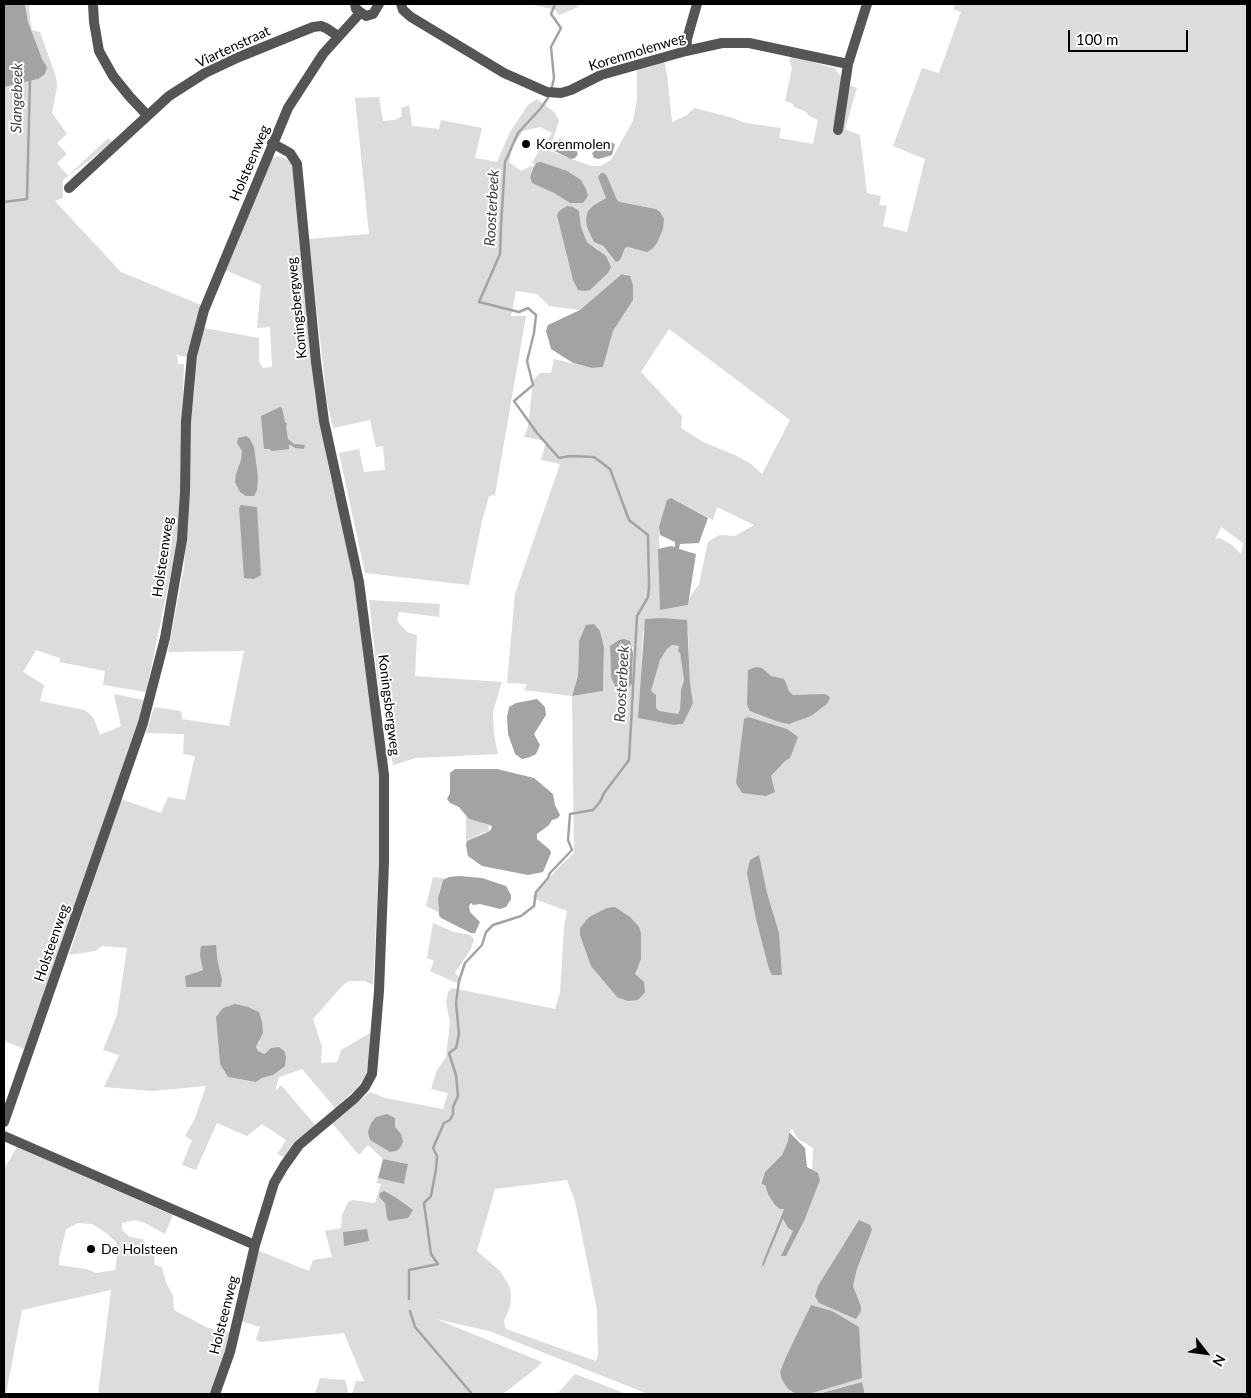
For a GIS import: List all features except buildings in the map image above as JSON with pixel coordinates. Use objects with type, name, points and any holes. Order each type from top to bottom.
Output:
[{"type":"street","points":[[93,4],[99,51],[112,76],[147,115]]},
{"type":"street","points":[[357,8],[366,16],[373,14],[379,4]]},
{"type":"street","name":"Korenmolenweg","points":[[401,4],[403,10],[411,17],[504,73],[547,92],[561,93],[601,75],[708,45],[736,42],[848,64]]},
{"type":"street","points":[[686,51],[687,39],[697,4]]},
{"type":"street","points":[[838,130],[848,64],[867,4]]},
{"type":"street","name":"Holsteenweg","points":[[4,1122],[144,723],[165,638],[182,540],[186,422],[192,356],[204,310],[288,108],[306,78],[357,8]]},
{"type":"street","name":"Viartenstraat","points":[[69,188],[147,115],[170,96],[204,73],[317,26],[326,28],[338,36]]},
{"type":"street","name":"Koningsbergweg","points":[[255,1246],[274,1184],[284,1166],[299,1145],[365,1087],[372,1074],[379,991],[384,862],[383,765],[359,582],[324,421],[317,372],[297,164],[290,153],[272,143]]},
{"type":"street","points":[[4,1136],[255,1246]]},
{"type":"street","name":"Holsteenweg","points":[[215,1394],[230,1352],[255,1246]]},
{"type":"shaded area","points":[[25,4],[30,4],[32,30],[40,32],[56,77],[57,87],[52,113],[67,134],[57,143],[67,154],[57,163],[68,176],[108,138],[113,142],[63,180],[63,198],[55,201],[121,272],[201,305],[189,357],[177,354],[178,364],[184,364],[178,539],[146,692],[103,685],[105,671],[59,662],[60,658],[36,650],[23,672],[44,685],[40,701],[84,710],[94,719],[100,735],[121,726],[114,694],[144,700],[138,724],[24,1049],[4,1041],[4,87],[38,79],[43,61],[28,22]]},
{"type":"shaded area","points":[[530,4],[577,4],[578,7],[559,15],[555,10]]},
{"type":"shaded area","points":[[955,4],[1247,4],[1247,1394],[865,1394],[862,1382],[818,1394],[809,1394],[862,1377],[812,1305],[780,1372],[782,1380],[788,1389],[796,1394],[648,1394],[489,1331],[436,1319],[542,1362],[503,1394],[352,1394],[356,1381],[364,1381],[344,1333],[260,1342],[256,1339],[260,1327],[241,1321],[257,1250],[309,1271],[313,1260],[332,1257],[325,1231],[341,1228],[342,1215],[348,1202],[353,1200],[375,1203],[381,1184],[376,1183],[378,1178],[404,1184],[408,1164],[383,1159],[368,1145],[359,1155],[332,1123],[370,1092],[385,1098],[443,1109],[448,1093],[431,1089],[437,1070],[446,1057],[450,1022],[446,1003],[448,992],[452,988],[555,1009],[560,992],[564,927],[567,911],[532,898],[574,853],[572,696],[524,690],[527,684],[507,683],[515,594],[560,464],[541,460],[546,441],[524,437],[528,427],[533,380],[540,373],[551,373],[554,359],[592,368],[603,367],[613,331],[633,300],[627,274],[623,274],[580,310],[549,306],[537,294],[516,291],[511,316],[526,316],[495,495],[489,496],[469,585],[365,573],[339,453],[359,449],[364,472],[385,470],[383,446],[376,447],[370,420],[333,428],[327,402],[309,239],[369,234],[355,98],[379,97],[383,121],[395,120],[402,116],[401,108],[409,105],[412,126],[439,129],[441,120],[482,128],[475,158],[497,162],[510,132],[528,105],[537,99],[554,112],[559,120],[550,151],[591,166],[601,166],[611,160],[633,121],[637,99],[637,70],[664,61],[672,122],[687,115],[694,108],[746,123],[781,128],[779,138],[813,144],[818,120],[785,101],[792,68],[789,60],[792,56],[834,68],[849,85],[857,88],[845,129],[860,135],[867,193],[881,196],[879,205],[887,206],[883,226],[907,232],[925,159],[893,146],[922,68],[939,73],[961,12],[953,9]],"holes":[[[540,127],[552,133],[533,161],[533,165],[521,171],[509,162],[513,145],[523,131]],[[536,163],[570,203],[533,183],[530,177],[533,165]],[[607,176],[617,200],[656,209],[633,249],[625,248],[616,262],[602,246],[594,242],[594,205],[606,198]],[[579,211],[581,227],[587,242],[598,249],[573,280]],[[669,329],[790,420],[762,474],[751,464],[735,455],[705,443],[681,428],[682,416],[641,372]],[[671,498],[713,520],[717,507],[754,525],[735,536],[719,535],[708,542],[699,584],[690,597],[688,605],[660,610],[659,527]],[[1221,527],[1243,543],[1241,554],[1232,545],[1220,538],[1215,539]],[[600,631],[604,647],[603,691],[572,696],[578,676],[579,641]],[[643,631],[688,631],[690,683],[693,703],[683,724],[674,725],[639,718]],[[610,646],[633,647],[632,684],[616,688],[611,677]],[[792,1129],[798,1139],[813,1148],[812,1171],[786,1256],[793,1231],[788,1228],[783,1218],[763,1266],[762,1264],[784,1209],[768,1194],[765,1185],[760,1184],[765,1172],[782,1155],[788,1141],[789,1132]],[[567,1180],[575,1201],[597,1310],[598,1355],[596,1361],[506,1329],[504,1321],[510,1307],[511,1294],[509,1285],[500,1271],[477,1251],[495,1189]],[[872,1230],[857,1269],[853,1286],[861,1306],[861,1311],[818,1286]]]},
{"type":"shaded area","points":[[278,156],[286,159],[291,163],[294,174],[315,393],[330,475],[344,526],[354,576],[381,775],[373,985],[365,981],[349,981],[343,985],[313,1019],[322,1047],[321,1063],[337,1062],[341,1050],[370,1033],[368,1063],[366,1075],[356,1089],[335,1108],[302,1069],[279,1077],[275,1091],[281,1085],[315,1125],[296,1142],[284,1157],[277,1154],[286,1140],[262,1124],[247,1136],[217,1123],[196,1170],[182,1165],[192,1140],[185,1136],[195,1118],[206,1086],[152,1091],[104,1087],[119,1055],[103,1050],[117,1015],[127,948],[102,946],[95,951],[69,955],[121,799],[161,813],[168,797],[185,800],[195,756],[183,754],[184,734],[146,733],[154,707],[181,711],[182,719],[229,726],[244,651],[168,652],[184,567],[189,498],[191,420],[198,353],[204,328],[259,338],[259,362],[263,368],[272,367],[270,327],[257,328],[261,285],[225,270],[268,162]],"holes":[[[217,949],[222,979],[185,976],[203,970]],[[216,1017],[260,1041],[256,1047],[258,1052],[263,1054],[271,1048],[273,1075],[256,1082],[228,1077],[220,1064]]]},
{"type":"shaded area","points":[[369,600],[440,604],[439,617],[399,612],[397,621],[407,632],[417,635],[415,676],[502,682],[493,712],[494,735],[498,754],[416,758],[393,765],[377,673]]},
{"type":"shaded area","points":[[672,645],[679,646],[684,680],[681,690],[679,714],[659,712],[651,691],[660,660]]},
{"type":"shaded area","points":[[459,807],[469,819],[490,825],[488,827],[490,831],[467,841],[466,845],[466,816]]},
{"type":"shaded area","points":[[433,877],[447,879],[443,880],[439,892],[438,912],[426,906]]},
{"type":"shaded area","points":[[433,923],[454,932],[470,935],[474,939],[471,949],[455,973],[462,980],[459,984],[430,971],[434,961],[427,958]]},
{"type":"shaded area","points":[[17,1147],[173,1215],[165,1234],[145,1223],[135,1220],[122,1223],[122,1230],[130,1237],[142,1239],[145,1242],[144,1250],[154,1255],[155,1265],[162,1267],[166,1282],[173,1296],[174,1310],[206,1327],[221,1332],[222,1330],[230,1332],[221,1369],[212,1394],[98,1394],[111,1290],[22,1310],[6,1394],[4,1394],[4,1169]],"holes":[[[78,1223],[92,1224],[116,1242],[117,1257],[115,1270],[96,1273],[87,1269],[59,1265],[66,1229]]]},
{"type":"shaded area","points":[[575,1374],[596,1382],[626,1394],[557,1394]]},
{"type":"shaded area","points":[[320,1378],[345,1380],[348,1394],[315,1394]]},
{"type":"water","points":[[4,4],[25,4],[28,22],[47,67],[45,74],[38,79],[4,87]]},
{"type":"water","points":[[560,139],[575,147],[578,154],[575,158],[571,159],[552,150],[553,143]]},
{"type":"water","points":[[607,142],[615,144],[612,155],[599,159],[594,158],[592,153]]},
{"type":"water","points":[[541,162],[567,171],[581,180],[588,196],[583,203],[570,203],[532,183],[530,177],[533,168],[536,163]]},
{"type":"water","points":[[601,173],[607,176],[617,200],[620,202],[656,209],[660,212],[664,219],[663,229],[652,249],[647,252],[628,247],[625,248],[620,260],[616,262],[603,246],[594,242],[587,227],[586,219],[588,211],[606,198],[598,177]]},
{"type":"water","points":[[567,206],[579,211],[581,227],[587,242],[606,256],[611,267],[608,273],[590,290],[578,290],[573,280],[557,215],[559,211]]},
{"type":"water","points":[[622,274],[630,276],[633,285],[633,300],[613,331],[603,367],[592,368],[573,363],[551,349],[546,331],[548,325],[580,310]]},
{"type":"water","points":[[280,407],[287,423],[288,439],[294,444],[305,445],[304,449],[295,448],[289,444],[289,449],[272,451],[264,449],[261,416]]},
{"type":"water","points":[[246,436],[254,447],[258,477],[257,490],[254,496],[246,496],[240,492],[235,482],[242,451],[237,443],[238,438]]},
{"type":"water","points":[[671,498],[708,518],[699,543],[680,544],[679,549],[696,554],[688,605],[660,610],[658,549],[675,547],[675,542],[660,535],[659,527],[667,500]]},
{"type":"water","points":[[241,505],[257,507],[261,575],[254,579],[244,578],[239,508]]},
{"type":"water","points":[[645,619],[687,620],[690,683],[693,703],[683,724],[674,725],[638,718]],"holes":[[[672,645],[679,646],[678,651],[680,653],[684,680],[678,714],[659,711],[656,708],[656,695],[651,691],[660,660]]]},
{"type":"water","points":[[594,624],[600,631],[604,647],[603,691],[572,696],[578,676],[579,641],[586,625]]},
{"type":"water","points":[[624,639],[630,641],[633,653],[632,684],[626,689],[616,688],[611,677],[610,646]]},
{"type":"water","points":[[756,667],[762,668],[771,676],[784,679],[789,691],[793,695],[825,694],[830,697],[828,703],[811,716],[789,724],[750,711],[747,705],[748,670]]},
{"type":"water","points":[[537,699],[545,707],[546,715],[534,734],[540,745],[536,754],[522,759],[515,754],[508,734],[507,717],[509,707],[516,703]]},
{"type":"water","points":[[748,717],[787,729],[798,737],[790,758],[771,776],[775,792],[766,796],[742,793],[736,783],[744,719]]},
{"type":"water","points":[[455,769],[497,769],[534,778],[553,794],[555,805],[560,815],[537,834],[537,839],[551,853],[543,872],[528,875],[482,866],[468,856],[467,841],[490,831],[492,827],[469,819],[459,807],[450,803],[447,799],[450,793],[450,773]]},
{"type":"water","points":[[759,855],[767,893],[779,933],[782,975],[772,975],[769,969],[756,919],[747,873],[750,860]]},
{"type":"water","points":[[459,876],[482,878],[506,886],[511,895],[511,899],[506,907],[500,909],[480,904],[473,905],[471,903],[469,906],[470,912],[480,922],[475,933],[471,933],[441,918],[439,915],[438,898],[443,880]]},
{"type":"water","points":[[615,907],[630,917],[639,927],[641,933],[641,959],[635,974],[644,982],[645,992],[638,1000],[628,1001],[617,997],[591,966],[580,935],[580,928],[589,917],[607,908]]},
{"type":"water","points":[[216,945],[222,979],[221,987],[186,987],[185,976],[203,970],[200,955],[201,946]]},
{"type":"water","points":[[235,1004],[259,1012],[263,1033],[256,1047],[258,1051],[264,1054],[271,1048],[279,1047],[284,1051],[286,1057],[285,1066],[273,1075],[256,1082],[228,1077],[220,1064],[216,1017],[223,1008]]},
{"type":"water","points":[[387,1114],[395,1118],[395,1127],[401,1134],[403,1142],[400,1148],[390,1152],[370,1140],[368,1132],[371,1123],[376,1117]]},
{"type":"water","points":[[789,1132],[805,1148],[807,1167],[818,1173],[820,1180],[804,1221],[786,1256],[781,1256],[793,1231],[788,1228],[783,1219],[763,1267],[762,1264],[784,1209],[780,1209],[775,1205],[765,1185],[761,1184],[765,1172],[782,1155],[788,1141]]},
{"type":"water","points":[[383,1159],[408,1164],[404,1184],[378,1178]]},
{"type":"water","points":[[384,1191],[413,1210],[408,1218],[389,1221],[385,1203],[379,1197],[380,1193]]},
{"type":"water","points":[[859,1220],[870,1225],[872,1230],[857,1269],[853,1286],[861,1306],[861,1311],[856,1319],[819,1303],[815,1296],[818,1286]]},
{"type":"water","points":[[367,1229],[369,1241],[344,1246],[343,1232]]},
{"type":"water","points":[[811,1305],[832,1311],[859,1327],[862,1378],[809,1394],[796,1394],[788,1389],[782,1380],[780,1372]]},
{"type":"water","points":[[862,1382],[865,1394],[818,1394]]},
{"type":"waterway","name":"Roosterbeek","points":[[552,87],[554,78],[551,47],[561,28],[551,14],[555,4]]},
{"type":"waterway","name":"Slangebeek","points":[[4,202],[27,199],[30,79]]},
{"type":"waterway","name":"Roosterbeek","points":[[409,1299],[409,1270],[438,1264],[431,1254],[424,1203],[431,1196],[436,1169],[437,1156],[433,1148],[444,1123],[450,1120],[453,1114],[453,1107],[458,1096],[456,1075],[449,1053],[456,1048],[459,1034],[456,1003],[459,981],[465,963],[482,945],[486,932],[493,925],[521,916],[534,906],[536,892],[550,873],[572,850],[568,840],[570,814],[593,810],[629,760],[637,616],[648,597],[648,535],[629,520],[610,469],[594,457],[570,456],[559,458],[537,433],[514,401],[533,385],[527,361],[536,315],[528,308],[519,312],[479,302],[500,254],[505,162],[518,133],[548,98]]},
{"type":"waterway","name":"Roosterbeek","points":[[410,1311],[415,1327],[472,1394]]},
{"type":"place","name":"Korenmolen","points":[[526,144]]},
{"type":"place","name":"De Holsteen","points":[[91,1249]]}]
